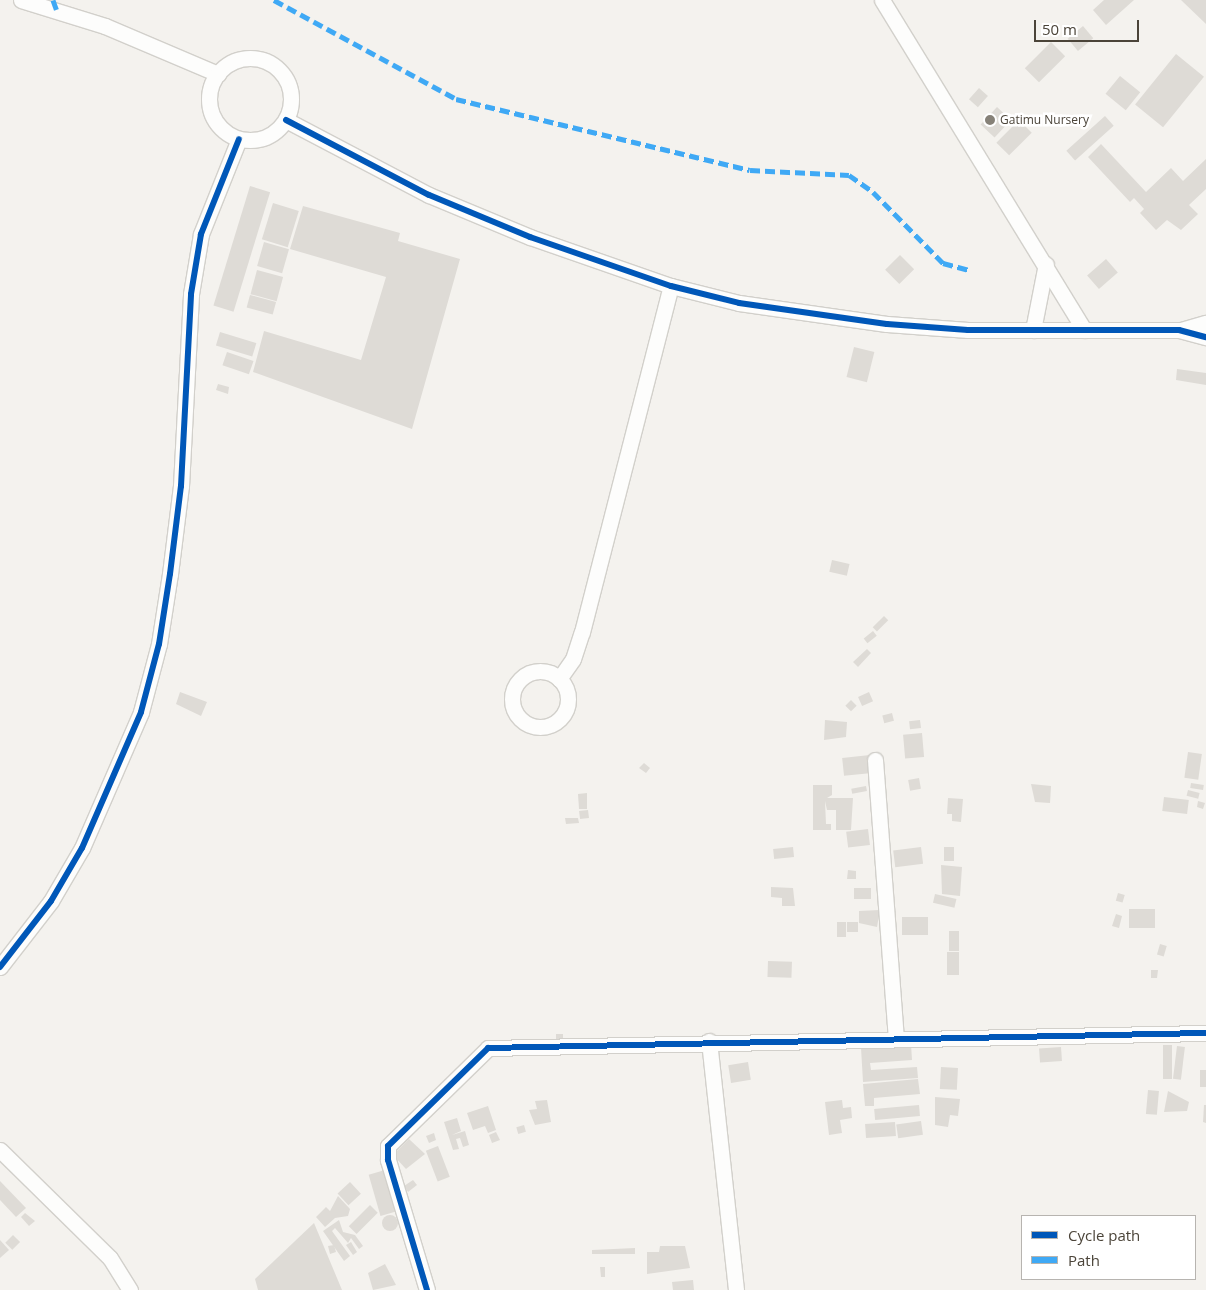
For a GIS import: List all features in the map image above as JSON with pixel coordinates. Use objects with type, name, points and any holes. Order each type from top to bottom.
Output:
[{"type":"street","points":[[20,0],[105,26],[218,74]]},
{"type":"street","points":[[882,0],[1046,264],[1066,308],[1084,330]]},
{"type":"street","points":[[247,59],[268,62],[279,69],[291,94],[286,120],[266,138],[240,140],[218,125],[211,113],[210,93],[218,74],[228,64],[247,59]]},
{"type":"street","points":[[286,120],[429,195],[530,237],[671,286],[739,303],[886,324],[1033,330],[1179,330],[1206,337]]},
{"type":"street","points":[[0,967],[51,901],[82,848],[141,712],[159,644],[170,574],[181,486],[191,294],[201,234],[240,140]]},
{"type":"street","points":[[1033,330],[1046,264]]},
{"type":"street","points":[[559,679],[573,659],[582,632],[671,286]]},
{"type":"street","points":[[1179,330],[1206,322]]},
{"type":"street","points":[[875,760],[896,1038]]},
{"type":"street","points":[[427,1290],[388,1160],[388,1146],[478,1054],[510,1045],[1206,1033]]},
{"type":"street","points":[[709,1041],[736,1290]]},
{"type":"street","points":[[0,1150],[110,1258],[130,1290]]},
{"type":"building","points":[[1104,0],[1134,0],[1106,25],[1093,10]]},
{"type":"building","points":[[1181,0],[1206,0],[1206,24]]},
{"type":"building","points":[[1083,26],[1093,38],[1078,51],[1068,39]]},
{"type":"building","points":[[1051,42],[1065,56],[1039,82],[1025,68]]},
{"type":"building","points":[[1176,54],[1204,77],[1163,127],[1135,105]]},
{"type":"building","points":[[1120,76],[1140,92],[1126,110],[1106,94]]},
{"type":"building","points":[[979,88],[988,96],[978,107],[969,99]]},
{"type":"building","points":[[997,107],[1011,120],[995,138],[981,125]]},
{"type":"building","points":[[1105,116],[1114,126],[1075,160],[1066,151]]},
{"type":"building","points":[[1019,120],[1032,133],[1009,155],[996,143]]},
{"type":"building","points":[[1101,144],[1146,192],[1171,168],[1183,181],[1206,159],[1206,189],[1189,205],[1198,214],[1181,230],[1167,220],[1156,230],[1140,213],[1144,209],[1134,198],[1130,202],[1088,157]]},
{"type":"building","points":[[250,186],[270,192],[234,312],[213,306]]},
{"type":"building","points":[[273,203],[299,211],[288,247],[262,239]]},
{"type":"building","points":[[303,206],[400,233],[398,241],[460,259],[412,429],[253,372],[264,331],[361,360],[386,277],[290,249]]},
{"type":"building","points":[[264,242],[289,249],[282,273],[257,266]]},
{"type":"building","points":[[900,255],[914,269],[899,284],[885,270]]},
{"type":"building","points":[[1106,259],[1118,273],[1099,289],[1087,275]]},
{"type":"building","points":[[257,270],[283,277],[277,301],[251,294]]},
{"type":"building","points":[[250,295],[276,302],[273,315],[247,308]]},
{"type":"building","points":[[220,332],[256,343],[252,356],[216,345]]},
{"type":"building","points":[[854,347],[874,352],[867,382],[847,377]]},
{"type":"building","points":[[227,352],[253,361],[249,374],[222,365]]},
{"type":"building","points":[[1177,369],[1206,373],[1206,385],[1176,380]]},
{"type":"building","points":[[218,384],[229,387],[228,394],[216,390]]},
{"type":"building","points":[[832,560],[850,564],[847,576],[829,572]]},
{"type":"building","points":[[884,616],[888,620],[877,632],[873,627]]},
{"type":"building","points":[[873,631],[877,636],[867,643],[864,639]]},
{"type":"building","points":[[867,649],[871,653],[858,667],[853,662]]},
{"type":"building","points":[[180,692],[207,702],[201,716],[176,704]]},
{"type":"building","points":[[869,692],[873,701],[862,706],[858,697]]},
{"type":"building","points":[[851,700],[857,706],[851,711],[845,706]]},
{"type":"building","points":[[892,713],[894,721],[884,723],[882,715]]},
{"type":"building","points":[[825,720],[847,722],[846,737],[824,740]]},
{"type":"building","points":[[920,720],[921,728],[910,729],[909,721]]},
{"type":"building","points":[[922,733],[924,757],[905,759],[903,735]]},
{"type":"building","points":[[1188,752],[1202,754],[1198,780],[1184,778]]},
{"type":"building","points":[[870,755],[872,773],[844,776],[842,758]]},
{"type":"building","points":[[644,763],[650,768],[646,773],[639,768]]},
{"type":"building","points":[[919,778],[921,789],[910,791],[908,780]]},
{"type":"building","points":[[1191,783],[1204,785],[1203,790],[1190,788]]},
{"type":"building","points":[[1031,784],[1051,786],[1050,803],[1035,802]]},
{"type":"building","points":[[813,785],[832,785],[832,795],[827,798],[853,798],[851,830],[836,830],[836,810],[827,810],[825,801],[826,824],[831,824],[831,830],[813,830]]},
{"type":"building","points":[[866,786],[867,791],[852,794],[851,789]]},
{"type":"building","points":[[1188,790],[1200,793],[1198,799],[1187,796]]},
{"type":"building","points":[[587,793],[587,809],[579,809],[578,794]]},
{"type":"building","points":[[1164,797],[1189,800],[1187,814],[1162,811]]},
{"type":"building","points":[[948,798],[963,799],[961,822],[952,821],[952,814],[947,814]]},
{"type":"building","points":[[1198,801],[1205,803],[1203,809],[1197,807]]},
{"type":"building","points":[[588,810],[589,818],[580,819],[579,811]]},
{"type":"building","points":[[565,818],[578,818],[579,823],[566,824]]},
{"type":"building","points":[[868,829],[870,845],[848,848],[846,832]]},
{"type":"building","points":[[793,847],[794,857],[774,859],[773,849]]},
{"type":"building","points":[[921,847],[923,864],[895,867],[893,850]]},
{"type":"building","points":[[944,847],[954,847],[954,861],[944,861]]},
{"type":"building","points":[[941,865],[962,867],[960,896],[942,894]]},
{"type":"building","points":[[848,870],[856,871],[856,879],[847,879]]},
{"type":"building","points":[[771,887],[793,888],[795,906],[782,906],[782,898],[771,897]]},
{"type":"building","points":[[854,888],[871,888],[871,899],[854,899]]},
{"type":"building","points":[[1118,893],[1125,895],[1123,903],[1116,901]]},
{"type":"building","points":[[935,894],[956,899],[954,908],[933,903]]},
{"type":"building","points":[[1129,909],[1155,909],[1155,928],[1129,928]]},
{"type":"building","points":[[880,910],[877,927],[859,923],[859,911]]},
{"type":"building","points":[[1116,914],[1122,916],[1119,928],[1112,926]]},
{"type":"building","points":[[902,917],[928,917],[928,935],[902,935]]},
{"type":"building","points":[[837,922],[846,922],[846,937],[837,937]]},
{"type":"building","points":[[847,922],[858,922],[858,932],[847,932]]},
{"type":"building","points":[[949,931],[959,931],[959,951],[949,951]]},
{"type":"building","points":[[1160,944],[1167,946],[1164,957],[1157,955]]},
{"type":"building","points":[[947,952],[959,952],[959,975],[947,975]]},
{"type":"building","points":[[768,961],[792,962],[791,978],[767,977]]},
{"type":"building","points":[[1151,970],[1158,970],[1157,978],[1151,978]]},
{"type":"building","points":[[556,1034],[563,1034],[563,1040],[556,1040]]},
{"type":"building","points":[[911,1044],[912,1060],[870,1063],[871,1070],[917,1067],[918,1078],[863,1082],[861,1048]]},
{"type":"building","points":[[1163,1045],[1172,1045],[1172,1079],[1163,1079]]},
{"type":"building","points":[[1177,1046],[1185,1047],[1181,1080],[1173,1079]]},
{"type":"building","points":[[1061,1047],[1062,1061],[1040,1063],[1039,1049]]},
{"type":"building","points":[[748,1062],[751,1080],[731,1083],[728,1065]]},
{"type":"building","points":[[941,1067],[958,1068],[957,1090],[940,1089]]},
{"type":"building","points":[[1200,1070],[1206,1070],[1206,1087],[1200,1087]]},
{"type":"building","points":[[918,1079],[920,1094],[874,1098],[874,1106],[865,1106],[863,1084]]},
{"type":"building","points":[[1148,1090],[1159,1091],[1157,1115],[1146,1114]]},
{"type":"building","points":[[1168,1091],[1189,1102],[1187,1111],[1164,1112]]},
{"type":"building","points":[[935,1097],[960,1099],[958,1116],[950,1115],[948,1127],[935,1125]]},
{"type":"building","points":[[547,1100],[551,1122],[535,1125],[529,1110],[537,1109],[535,1101]]},
{"type":"building","points":[[842,1100],[843,1108],[851,1107],[852,1118],[840,1120],[842,1133],[829,1135],[825,1102]]},
{"type":"building","points":[[919,1105],[920,1116],[875,1120],[874,1109]]},
{"type":"building","points":[[1204,1105],[1206,1105],[1206,1123],[1203,1122]]},
{"type":"building","points":[[488,1106],[496,1130],[488,1133],[485,1126],[473,1130],[467,1113]]},
{"type":"building","points":[[457,1118],[461,1131],[452,1135],[465,1131],[469,1145],[463,1147],[460,1138],[456,1139],[459,1149],[453,1150],[444,1122]]},
{"type":"building","points":[[921,1121],[923,1135],[898,1138],[896,1124]]},
{"type":"building","points":[[895,1122],[896,1136],[866,1138],[865,1124]]},
{"type":"building","points":[[524,1125],[526,1132],[518,1134],[516,1127]]},
{"type":"building","points":[[496,1132],[500,1140],[492,1143],[489,1135]]},
{"type":"building","points":[[434,1133],[436,1140],[429,1143],[426,1136]]},
{"type":"building","points":[[409,1139],[425,1154],[406,1169],[393,1155]]},
{"type":"building","points":[[438,1146],[450,1177],[438,1181],[426,1151]]},
{"type":"building","points":[[385,1170],[397,1211],[381,1216],[369,1175]]},
{"type":"building","points":[[413,1180],[417,1185],[408,1192],[404,1186]]},
{"type":"building","points":[[0,1181],[26,1208],[16,1217],[0,1200]]},
{"type":"building","points":[[350,1182],[361,1194],[348,1205],[338,1194]]},
{"type":"building","points":[[338,1196],[350,1209],[348,1216],[335,1218],[325,1227],[316,1217],[326,1207],[330,1211]]},
{"type":"building","points":[[370,1205],[378,1213],[357,1234],[349,1226]]},
{"type":"building","points":[[25,1213],[35,1221],[29,1226],[21,1217]]},
{"type":"building","points":[[387,1215],[393,1215],[398,1220],[396,1229],[387,1231],[382,1226],[382,1220]]},
{"type":"building","points":[[339,1220],[343,1232],[355,1235],[363,1246],[359,1249],[351,1238],[348,1243],[335,1228],[332,1231],[350,1256],[344,1261],[323,1231]]},
{"type":"building","points":[[314,1223],[342,1290],[258,1290],[255,1279]]},
{"type":"building","points":[[13,1235],[20,1242],[12,1250],[5,1243]]},
{"type":"building","points":[[0,1240],[9,1250],[0,1258]]},
{"type":"building","points":[[351,1242],[357,1252],[353,1255],[346,1245]]},
{"type":"building","points":[[334,1245],[336,1252],[330,1254],[328,1246]]},
{"type":"building","points":[[660,1246],[685,1246],[690,1268],[647,1274],[647,1252],[659,1252]]},
{"type":"building","points":[[635,1248],[635,1254],[592,1254],[592,1250]]},
{"type":"building","points":[[385,1264],[396,1285],[373,1290],[368,1273]]},
{"type":"building","points":[[600,1267],[605,1267],[605,1277],[601,1277]]},
{"type":"building","points":[[693,1280],[694,1290],[673,1290],[672,1282]]},
{"type":"marked path","points":[[53,0],[57,11]]},
{"type":"marked path","points":[[274,0],[456,99],[750,170],[849,175],[873,192],[943,263],[970,270]]},
{"type":"cycle path","points":[[286,120],[429,195],[530,237],[671,286],[739,303],[887,324],[968,330],[1179,330],[1206,337]]},
{"type":"cycle path","points":[[0,967],[51,901],[82,848],[141,712],[159,644],[170,574],[181,486],[191,294],[201,234],[239,139]]},
{"type":"cycle path","points":[[427,1290],[388,1160],[388,1146],[488,1048],[1206,1033]]},
{"type":"place","name":"Gatimu Nursery","points":[[990,120]]}]
